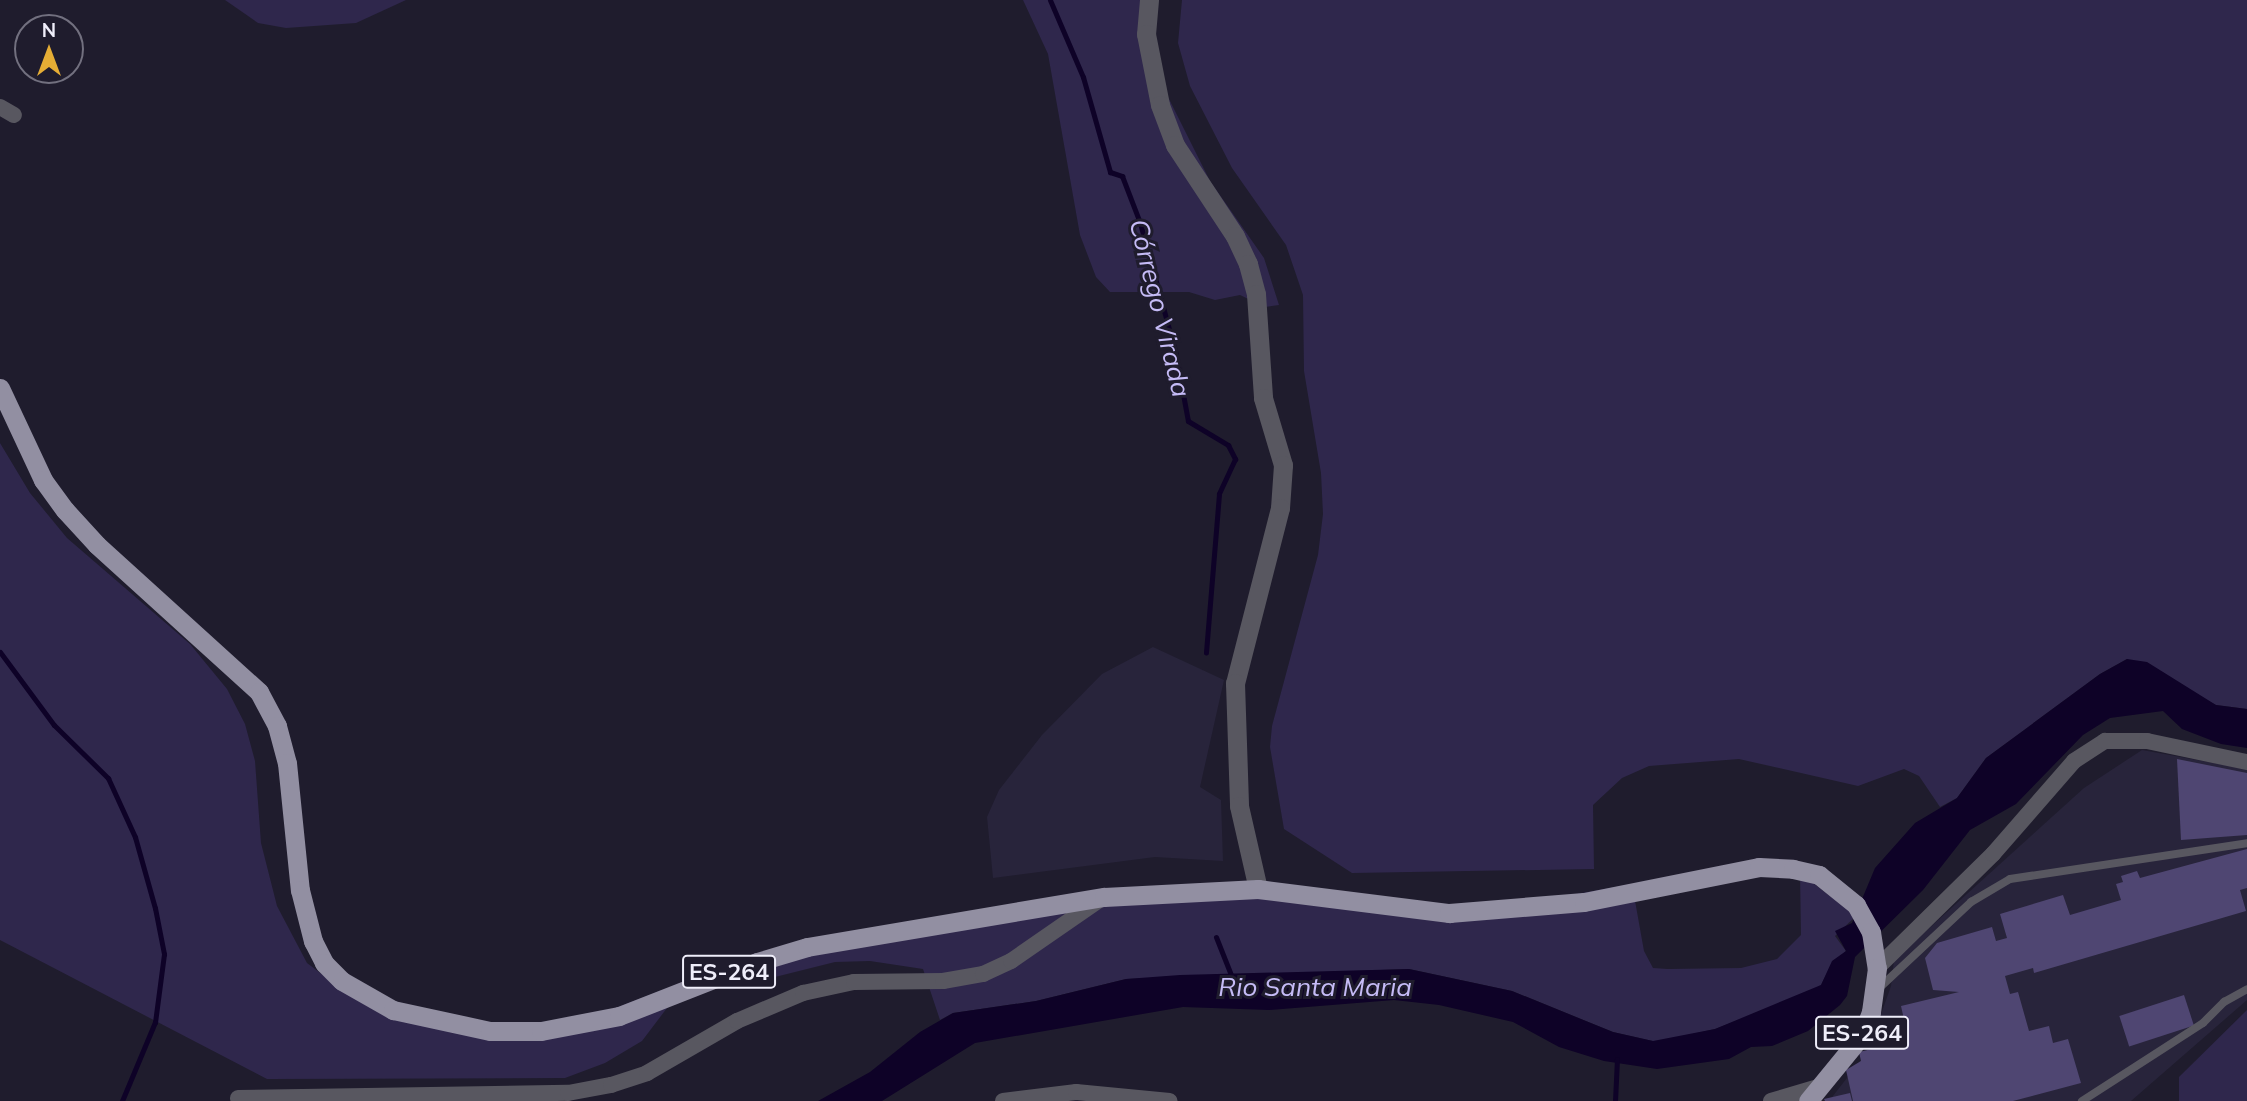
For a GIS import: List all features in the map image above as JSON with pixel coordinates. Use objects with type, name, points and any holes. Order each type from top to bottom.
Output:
[{"type":"main road","name":"ES-264","points":[[0,388],[43,480],[65,510],[97,545],[259,692],[277,726],[287,763],[300,890],[309,930],[324,963],[363,997],[441,1022],[490,1031],[541,1031],[619,1016],[757,962],[807,947],[1104,897],[1258,889],[1449,913],[1584,902],[1759,867],[1793,869],[1831,884],[1856,905],[1875,947],[1875,992],[1861,1035],[1815,1094]]},
{"type":"street","points":[[1149,0],[1147,45],[1160,105],[1175,145],[1235,236],[1251,274],[1264,398],[1283,465],[1280,508],[1235,683],[1239,806],[1258,889]]},
{"type":"street","points":[[1877,968],[1993,854],[2074,761],[2105,741],[2147,741],[2247,762]]},
{"type":"street","points":[[238,1098],[568,1093],[611,1085],[647,1073],[737,1021],[803,993],[854,982],[943,981],[983,974],[1011,961],[1104,897]]},
{"type":"street","points":[[1003,1101],[1076,1092],[1170,1101]]},
{"type":"street","points":[[1771,1101],[1815,1094]]},
{"type":"lane","points":[[1875,992],[1971,902],[2010,879],[2247,843]]},
{"type":"lane","points":[[2082,1101],[2203,1023],[2224,1002],[2247,989]]},
{"type":"shaded area","points":[[225,0],[406,0],[356,23],[286,28],[258,23]]},
{"type":"shaded area","points":[[1023,0],[1155,0],[1152,27],[1167,95],[1210,181],[1264,258],[1279,305],[1265,307],[1240,295],[1215,300],[1189,292],[1110,292],[1096,277],[1080,235],[1048,54]]},
{"type":"shaded area","points":[[1182,0],[2247,0],[2247,709],[2216,705],[2127,659],[2100,674],[1986,758],[1957,798],[1940,807],[1919,776],[1904,769],[1858,786],[1739,759],[1649,766],[1622,778],[1593,805],[1594,869],[1352,873],[1284,829],[1270,747],[1272,726],[1318,555],[1323,514],[1321,473],[1304,371],[1303,295],[1286,245],[1232,168],[1190,86],[1178,43]]},
{"type":"shaded area","points":[[0,443],[30,493],[67,538],[190,644],[227,689],[245,724],[255,761],[261,843],[277,906],[307,963],[347,993],[542,1036],[736,962],[1148,893],[1418,906],[1543,900],[1632,884],[1644,951],[1653,968],[1668,969],[1741,968],[1777,959],[1801,935],[1800,873],[1856,916],[1835,936],[1846,951],[1831,965],[1821,985],[1805,995],[1715,1029],[1657,1042],[1613,1032],[1512,991],[1409,969],[1126,979],[1036,1001],[953,1013],[940,1020],[923,969],[870,961],[835,962],[767,979],[733,973],[707,979],[667,1008],[642,1041],[605,1063],[565,1078],[267,1079],[0,940]]},
{"type":"shaded area","points":[[1153,647],[1224,680],[1200,787],[1221,800],[1223,861],[1155,857],[993,878],[987,817],[999,790],[1042,735],[1102,674]]},
{"type":"shaded area","points":[[2142,750],[2247,769],[2247,1000],[2131,1101],[1829,1101],[1868,1051],[1891,986],[1894,960],[2084,788]]},
{"type":"shaded area","points":[[2247,1010],[2247,1101],[2179,1101],[2179,1077]]},
{"type":"water","name":"Rio Santa Maria","points":[[2127,659],[2147,662],[2216,705],[2247,709],[2247,748],[2221,744],[2182,729],[2163,711],[2110,718],[2083,735],[2016,804],[1970,830],[1923,890],[1855,957],[1847,996],[1840,1005],[1808,1031],[1772,1046],[1751,1047],[1729,1059],[1657,1069],[1604,1061],[1559,1047],[1513,1022],[1439,1005],[1394,1000],[1269,1010],[1183,1007],[975,1043],[882,1101],[818,1101],[870,1072],[920,1032],[953,1013],[1036,1001],[1126,979],[1409,969],[1512,991],[1613,1032],[1653,1041],[1715,1029],[1821,985],[1832,961],[1846,951],[1835,931],[1852,923],[1875,868],[1915,823],[1957,798],[1986,758],[2100,674]]},
{"type":"building","points":[[2177,759],[2247,773],[2247,835],[2181,840]]},
{"type":"building","points":[[2247,849],[2247,888],[2240,890],[2246,911],[2034,973],[2033,968],[2005,976],[2010,994],[2018,992],[2029,1031],[2049,1026],[2053,1043],[2068,1039],[2081,1083],[2013,1101],[1853,1101],[1846,1070],[1861,1061],[1859,1052],[1876,1048],[1872,1032],[1905,1024],[1901,1006],[1959,992],[1933,990],[1925,958],[1937,943],[1992,927],[1996,941],[2007,938],[2000,914],[2063,895],[2070,915],[2121,900],[2116,884],[2123,882],[2121,876],[2137,871],[2140,878]]},
{"type":"building","points":[[2184,995],[2194,1025],[2129,1046],[2119,1016]]},
{"type":"building","points":[[1850,1093],[1852,1101],[1824,1099]]},
{"type":"waterway","name":"Córrego Virada","points":[[1050,0],[1083,77],[1110,172],[1122,176],[1140,223],[1175,351],[1188,421],[1228,445],[1235,459],[1219,494],[1206,652]]},
{"type":"waterway","points":[[0,652],[54,725],[108,778],[135,837],[155,908],[164,954],[155,1022],[122,1101]]},
{"type":"waterway","name":"Córrego Virada","points":[[1216,937],[1233,980]]},
{"type":"waterway","points":[[1615,1101],[1617,1059]]}]
